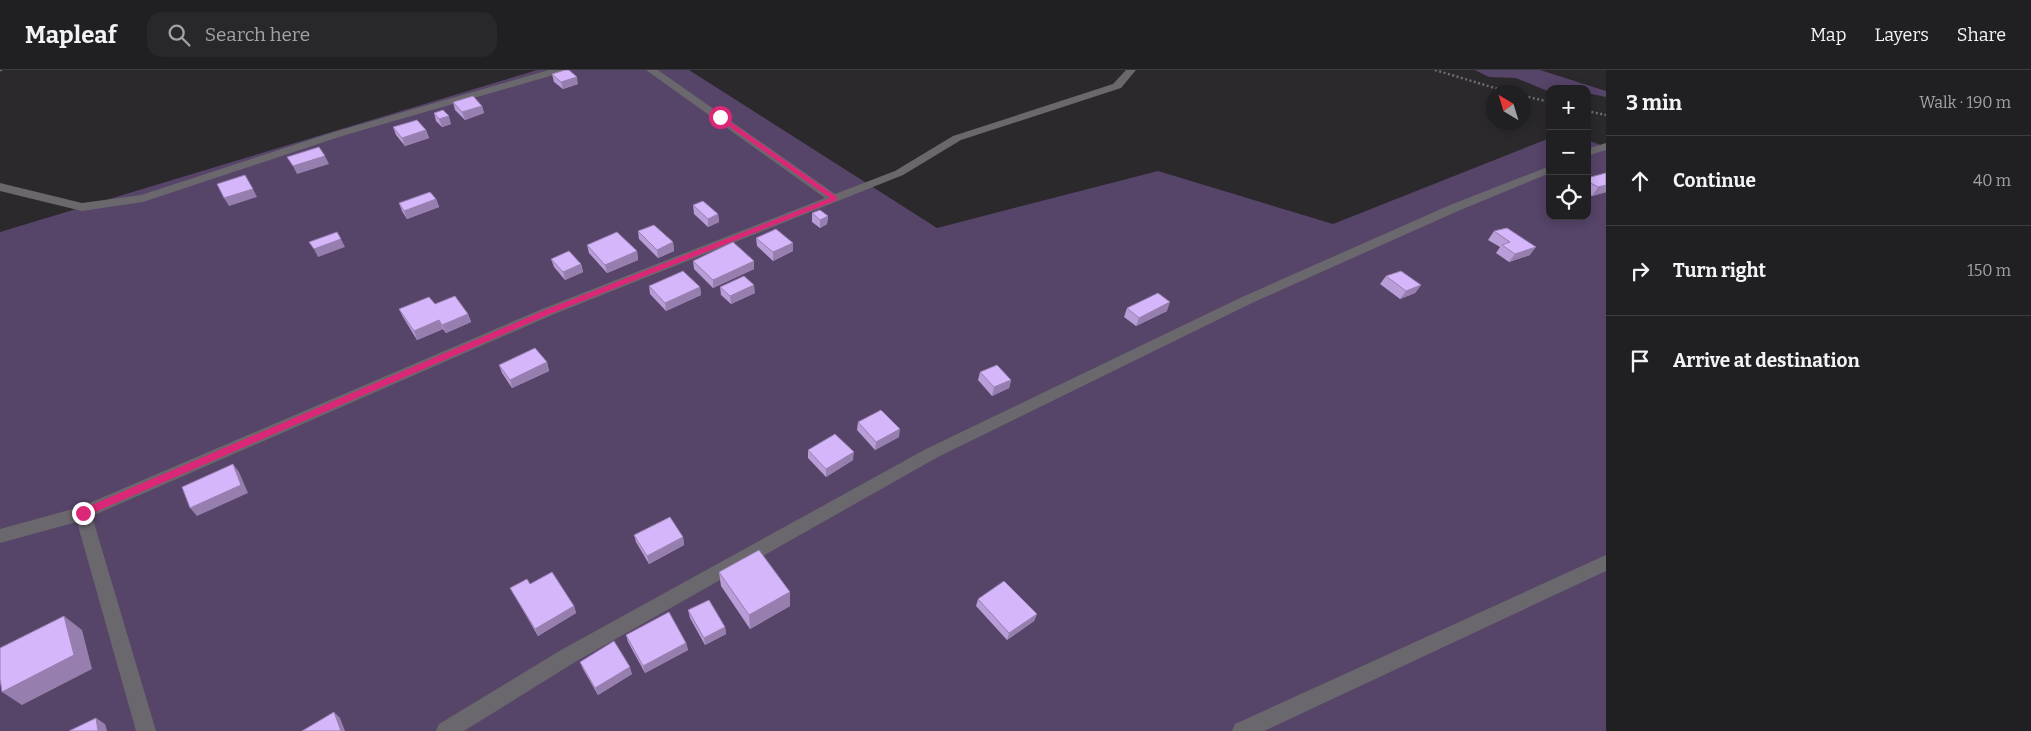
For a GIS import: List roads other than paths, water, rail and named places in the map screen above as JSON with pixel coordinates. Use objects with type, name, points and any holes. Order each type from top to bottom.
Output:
[{"type":"lane","points":[[0,187],[82,207],[142,198],[338,134],[560,70]]},
{"type":"lane","points":[[651,70],[835,199]]},
{"type":"lane","points":[[0,536],[83,513],[547,312],[900,173],[957,138],[1117,86],[1131,70]]},
{"type":"lane","points":[[1591,152],[1606,146]]},
{"type":"lane","points":[[446,731],[568,656],[932,453],[1246,300],[1454,208],[1546,171]]},
{"type":"lane","points":[[83,513],[146,731]]},
{"type":"lane","points":[[1242,731],[1606,564]]}]
